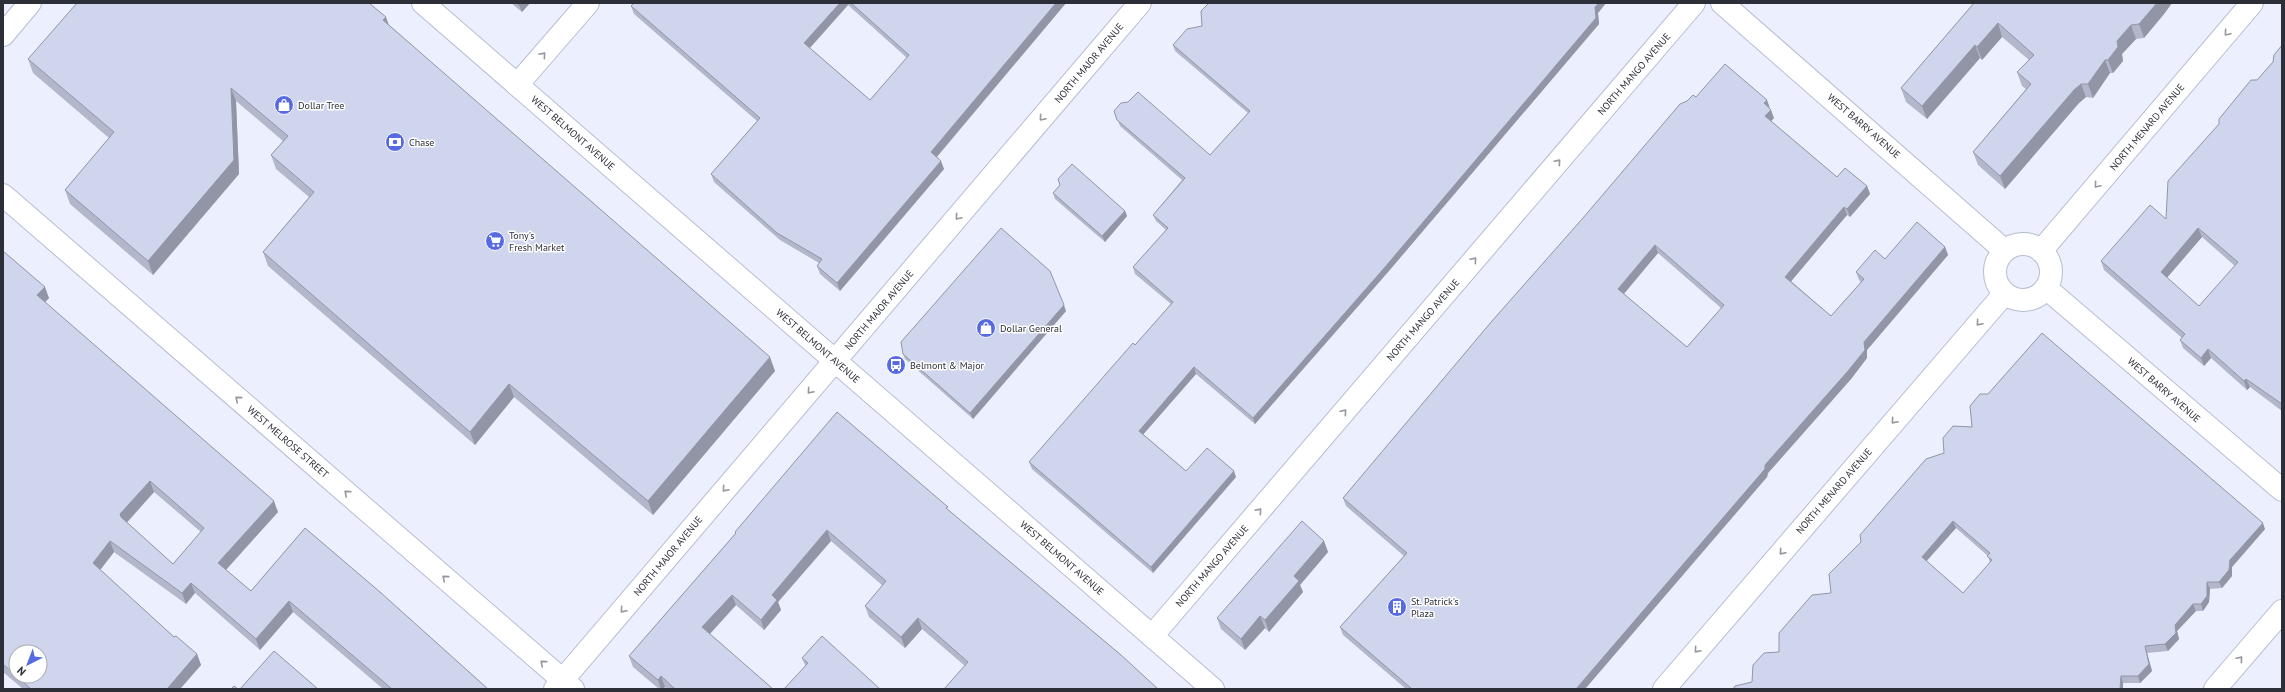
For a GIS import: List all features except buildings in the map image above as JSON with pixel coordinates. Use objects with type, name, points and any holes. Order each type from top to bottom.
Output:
[{"type":"street","points":[[3,35],[30,3]]},
{"type":"street","name":"WEST BELMONT AVENUE","points":[[423,3],[1213,689]]},
{"type":"street","points":[[517,85],[588,3]]},
{"type":"street","name":"NORTH MAJOR AVENUE","points":[[563,686],[835,361],[1140,3]]},
{"type":"street","name":"NORTH MANGO AVENUE","points":[[1152,636],[1694,3]]},
{"type":"street","name":"WEST BARRY AVENUE","points":[[1722,3],[2004,250]]},
{"type":"street","name":"NORTH MENARD AVENUE","points":[[2042,251],[2252,3]]},
{"type":"street","name":"WEST MELROSE STREET","points":[[3,195],[563,686]]},
{"type":"street","points":[[2022,243],[2031,244],[2042,251],[2050,262],[2051,271],[2046,288],[2039,295],[2022,300],[2005,293],[1995,277],[1998,258],[2004,250],[2022,243]]},
{"type":"street","name":"WEST BARRY AVENUE","points":[[2046,288],[2282,490]]},
{"type":"street","name":"NORTH MENARD AVENUE","points":[[1664,689],[2005,293]]},
{"type":"street","points":[[2215,689],[2282,611]]},
{"type":"place","name":"Dollar Tree","points":[[284,105]]},
{"type":"place","name":"Chase","points":[[395,142]]},
{"type":"place","name":"Tony's Fresh Market","points":[[495,241]]},
{"type":"place","name":"Dollar General","points":[[986,328]]},
{"type":"place","name":"Belmont & Major","points":[[896,365]]},
{"type":"place","name":"St. Patrick's Plaza","points":[[1397,607]]}]
